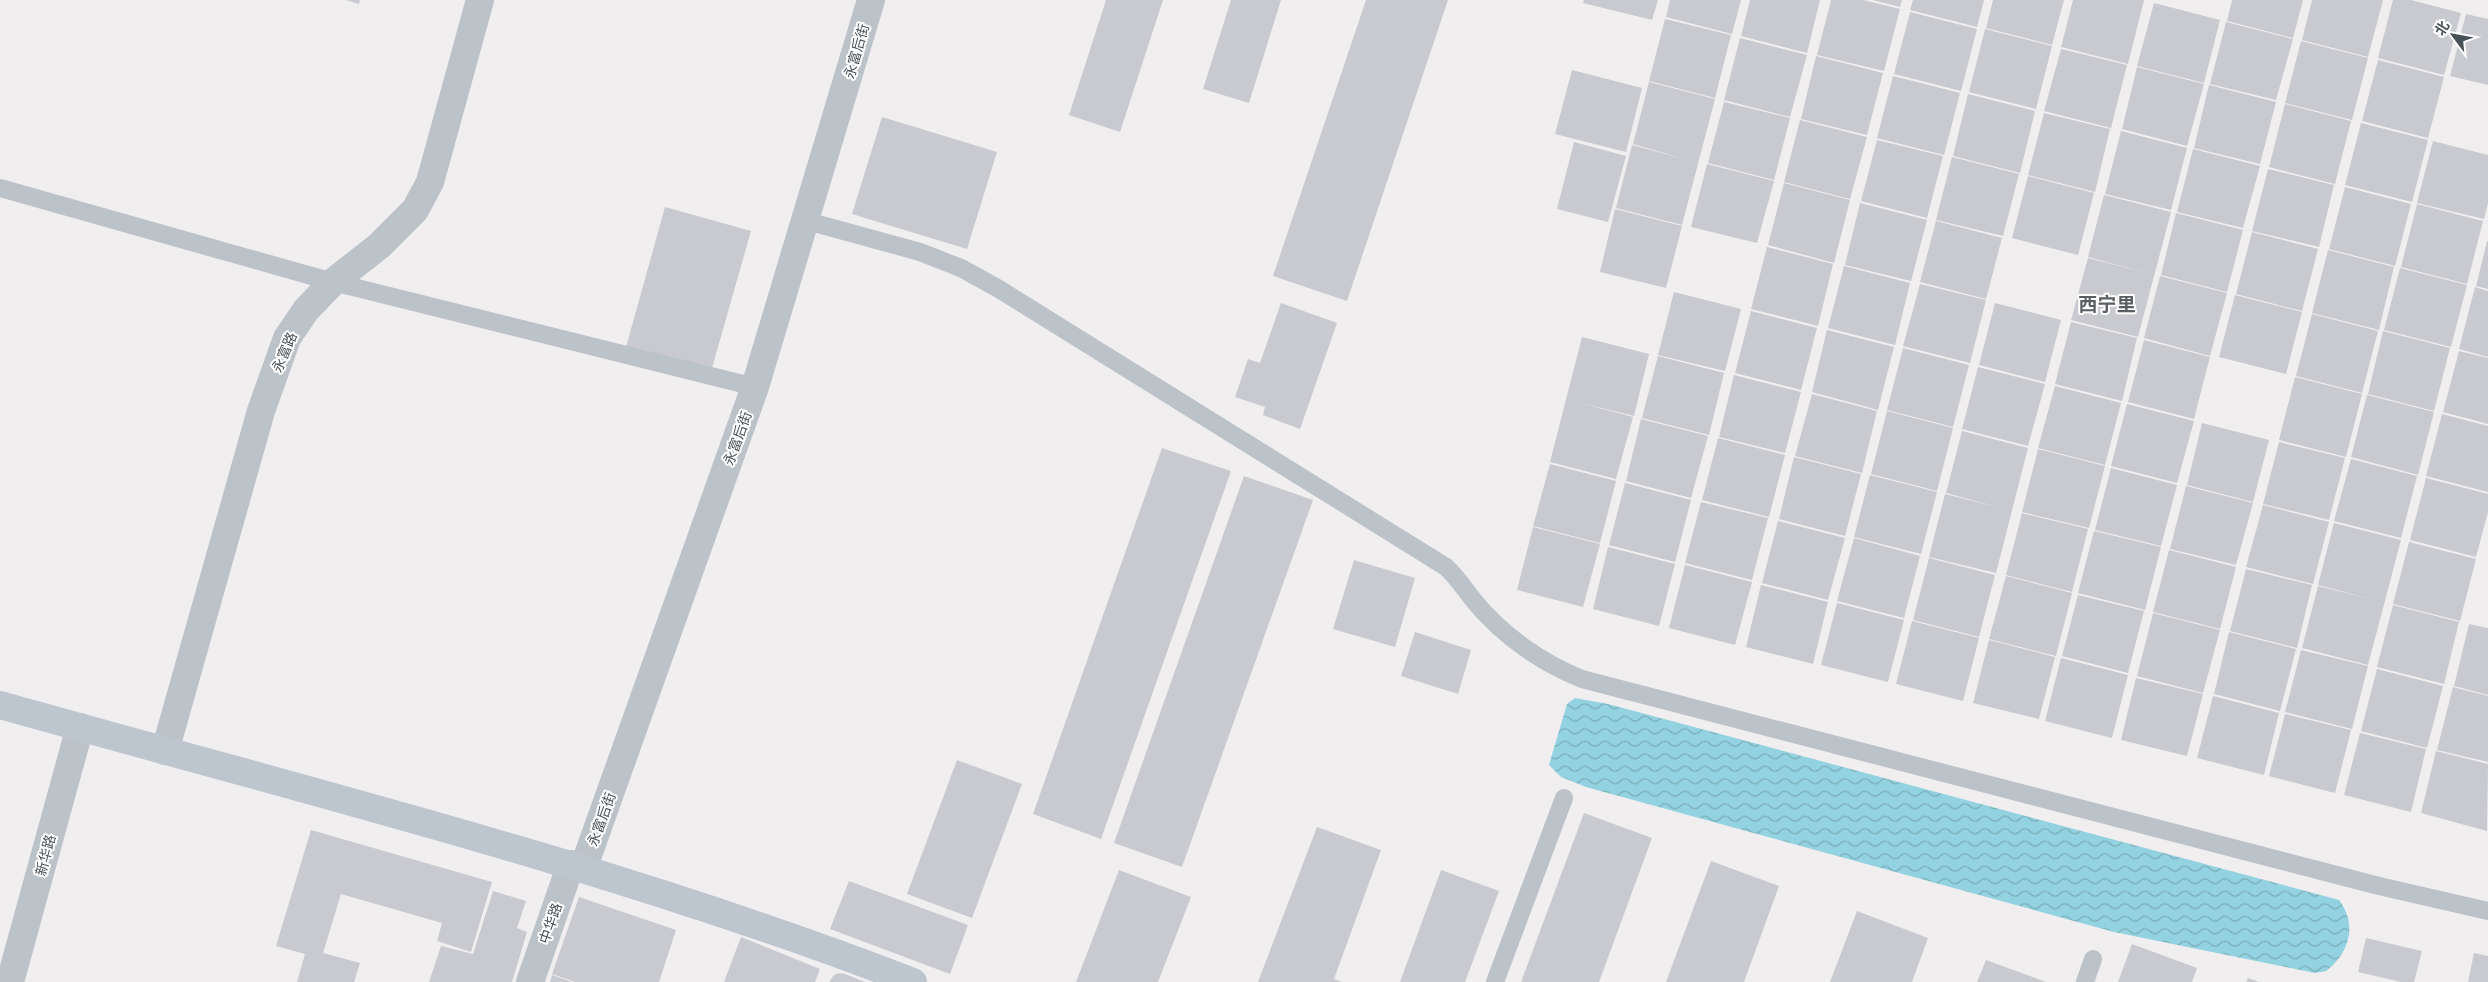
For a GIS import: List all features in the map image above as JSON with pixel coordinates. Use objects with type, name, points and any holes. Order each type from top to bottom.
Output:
[{"type":"street","name":"永富路","points":[[165,751],[261,411],[287,338],[306,310],[333,282],[379,246],[415,210],[430,182],[480,0]]},
{"type":"street","name":"永富后街","points":[[577,866],[755,387],[871,0]]},
{"type":"street","points":[[0,705],[577,866],[819,946],[913,982]]},
{"type":"street","name":"新华路","points":[[10,982],[80,728]]},
{"type":"street","name":"中华路","points":[[530,982],[577,866]]},
{"type":"lane","points":[[0,188],[333,282],[755,387]]},
{"type":"lane","points":[[806,221],[920,252],[961,268],[999,289],[1446,566],[1459,578],[1475,602],[1497,626],[1536,655],[1566,672],[1582,678],[2379,886],[2488,911]]},
{"type":"lane","points":[[1495,982],[1564,798]]},
{"type":"lane","points":[[2085,982],[2093,959]]},
{"type":"water","points":[[1575,698],[1608,704],[2339,900],[2345,909],[2348,919],[2348,938],[2345,947],[2334,964],[2326,971],[2315,973],[2114,932],[1586,787],[1561,777],[1549,765],[1567,704]]},
{"type":"building","points":[[346,0],[360,0],[359,4]]},
{"type":"building","points":[[1106,0],[1163,0],[1120,132],[1069,115]]},
{"type":"building","points":[[1231,0],[1281,0],[1249,103],[1203,89]]},
{"type":"building","points":[[1366,0],[1448,0],[1347,301],[1273,276]]},
{"type":"building","points":[[1584,0],[1658,0],[1652,20],[1583,3]]},
{"type":"building","points":[[1670,0],[1741,0],[1732,34],[1666,17]]},
{"type":"building","points":[[1750,0],[1820,0],[1807,53],[1741,36]]},
{"type":"building","points":[[1831,0],[1863,0],[1900,9],[1884,71],[1817,55]]},
{"type":"building","points":[[1873,0],[1902,0],[1900,7]]},
{"type":"building","points":[[1913,0],[1984,0],[1977,27],[1910,10]]},
{"type":"building","points":[[1993,0],[2064,0],[2052,45],[1986,28]]},
{"type":"building","points":[[2073,0],[2144,0],[2128,64],[2061,47]]},
{"type":"building","points":[[2232,0],[2303,0],[2293,38],[2227,21]]},
{"type":"building","points":[[2312,0],[2383,0],[2368,57],[2302,40]]},
{"type":"building","points":[[2393,0],[2411,0],[2461,13],[2444,75],[2378,58]]},
{"type":"building","points":[[2154,3],[2220,20],[2204,83],[2137,66]]},
{"type":"building","points":[[1910,12],[1977,29],[1961,91],[1894,74]]},
{"type":"building","points":[[2466,14],[2488,19],[2488,85],[2450,76]]},
{"type":"building","points":[[1665,19],[1731,35],[1715,98],[1649,81]]},
{"type":"building","points":[[2226,22],[2293,39],[2276,100],[2210,84]]},
{"type":"building","points":[[1985,29],[2052,46],[2036,109],[1969,92]]},
{"type":"building","points":[[1740,38],[1807,55],[1790,117],[1724,100]]},
{"type":"building","points":[[2301,41],[2368,58],[2352,120],[2285,103]]},
{"type":"building","points":[[2061,49],[2127,65],[2111,128],[2044,111]]},
{"type":"building","points":[[1816,56],[1883,73],[1867,135],[1801,119]]},
{"type":"building","points":[[2378,60],[2444,77],[2428,138],[2362,121]]},
{"type":"building","points":[[2137,67],[2204,84],[2187,146],[2122,129]]},
{"type":"building","points":[[1572,70],[1642,88],[1626,152],[1555,134]]},
{"type":"building","points":[[1893,76],[1960,93],[1944,155],[1877,138]]},
{"type":"building","points":[[1649,82],[1715,99],[1682,225],[1616,208],[1632,145],[1688,160],[1633,144]]},
{"type":"building","points":[[2209,85],[2276,102],[2260,164],[2194,148]]},
{"type":"building","points":[[1968,94],[2035,111],[2020,173],[1953,156]]},
{"type":"building","points":[[1724,102],[1790,118],[1774,180],[1708,163]]},
{"type":"building","points":[[2285,104],[2351,121],[2335,184],[2269,167]]},
{"type":"building","points":[[2044,113],[2110,129],[2095,192],[2028,175]]},
{"type":"building","points":[[882,117],[997,152],[967,249],[852,214]]},
{"type":"building","points":[[1800,120],[1867,137],[1850,199],[1784,182]]},
{"type":"building","points":[[2361,123],[2428,140],[2412,202],[2345,185]]},
{"type":"building","points":[[2121,131],[2187,148],[2171,210],[2105,194]]},
{"type":"building","points":[[1877,140],[1943,156],[1927,218],[1861,201]]},
{"type":"building","points":[[2433,141],[2488,155],[2488,203],[2484,219],[2417,203]]},
{"type":"building","points":[[1574,142],[1626,156],[1608,222],[1557,209]]},
{"type":"building","points":[[2193,149],[2260,166],[2243,228],[2177,212]]},
{"type":"building","points":[[1952,157],[2019,174],[2003,236],[1936,220]]},
{"type":"building","points":[[1707,164],[1774,181],[1757,243],[1691,227]]},
{"type":"building","points":[[2268,169],[2334,185],[2319,247],[2252,231]]},
{"type":"building","points":[[2028,176],[2094,193],[2078,255],[2012,238]]},
{"type":"building","points":[[1784,183],[1850,200],[1834,263],[1768,245]]},
{"type":"building","points":[[2345,187],[2411,204],[2395,266],[2329,249]]},
{"type":"building","points":[[2104,195],[2171,212],[2138,337],[2071,320],[2088,258],[2147,273],[2088,257]]},
{"type":"building","points":[[1860,203],[1927,220],[1911,281],[1845,265]]},
{"type":"building","points":[[2417,204],[2483,221],[2467,284],[2401,267]]},
{"type":"building","points":[[665,207],[751,231],[708,382],[623,358]]},
{"type":"building","points":[[1615,209],[1682,226],[1666,288],[1600,272]]},
{"type":"building","points":[[2176,213],[2243,230],[2227,292],[2161,275]]},
{"type":"building","points":[[1936,221],[2002,238],[1986,299],[1920,282]]},
{"type":"building","points":[[2252,232],[2318,249],[2302,311],[2236,294]]},
{"type":"building","points":[[2488,241],[2488,289],[2476,286]]},
{"type":"building","points":[[1767,247],[1833,264],[1818,326],[1751,309]]},
{"type":"building","points":[[2328,250],[2394,267],[2379,330],[2312,313]]},
{"type":"building","points":[[1844,266],[1910,283],[1895,345],[1828,328]]},
{"type":"building","points":[[2400,268],[2467,285],[2451,347],[2384,330]]},
{"type":"building","points":[[2160,276],[2227,293],[2210,356],[2144,338]]},
{"type":"building","points":[[1920,284],[1986,300],[1970,363],[1903,346]]},
{"type":"building","points":[[2475,287],[2488,291],[2488,357],[2459,349]]},
{"type":"building","points":[[1674,292],[1741,309],[1725,371],[1658,355]]},
{"type":"building","points":[[2235,295],[2302,312],[2286,374],[2219,357]]},
{"type":"building","points":[[1281,303],[1337,323],[1300,429],[1263,415],[1265,407],[1235,397],[1248,359],[1260,363]]},
{"type":"building","points":[[1995,303],[2061,320],[2045,382],[1979,365]]},
{"type":"building","points":[[1751,311],[1817,328],[1801,390],[1735,373]]},
{"type":"building","points":[[2312,314],[2378,331],[2362,393],[2296,376]]},
{"type":"building","points":[[2071,322],[2137,338],[2122,401],[2055,384]]},
{"type":"building","points":[[1827,330],[1894,347],[1878,410],[1812,392]]},
{"type":"building","points":[[2383,331],[2450,348],[2434,411],[2368,394]]},
{"type":"building","points":[[1582,337],[1649,354],[1634,416],[1577,402],[1633,417],[1616,479],[1550,462]]},
{"type":"building","points":[[2144,340],[2210,357],[2194,419],[2128,402]]},
{"type":"building","points":[[1903,348],[1969,365],[1953,427],[1887,410]]},
{"type":"building","points":[[2459,351],[2488,358],[2488,424],[2443,412]]},
{"type":"building","points":[[1658,356],[1724,373],[1709,435],[1642,418]]},
{"type":"building","points":[[1978,367],[2045,384],[2028,446],[1962,429]]},
{"type":"building","points":[[1734,375],[1801,392],[1785,453],[1719,437]]},
{"type":"building","points":[[2295,377],[2362,394],[2346,457],[2279,440]]},
{"type":"building","points":[[2055,386],[2121,403],[2105,465],[2038,448]]},
{"type":"building","points":[[1812,394],[1877,411],[1862,473],[1795,456]]},
{"type":"building","points":[[2367,395],[2434,412],[2418,475],[2351,457]]},
{"type":"building","points":[[2127,404],[2194,421],[2177,483],[2111,466]]},
{"type":"building","points":[[1887,411],[1953,428],[1937,491],[1871,474]]},
{"type":"building","points":[[2442,414],[2488,426],[2488,492],[2426,476]]},
{"type":"building","points":[[1641,419],[1708,436],[1691,498],[1626,481]]},
{"type":"building","points":[[2202,423],[2269,440],[2253,502],[2187,485]]},
{"type":"building","points":[[1962,431],[2028,448],[1996,573],[1929,557],[1945,494],[2001,508],[1946,493]]},
{"type":"building","points":[[1718,438],[1785,455],[1769,517],[1702,500]]},
{"type":"building","points":[[2279,442],[2345,458],[2329,520],[2263,504]]},
{"type":"building","points":[[1162,448],[1231,471],[1101,839],[1033,814]]},
{"type":"building","points":[[2038,449],[2105,466],[2089,528],[2022,512]]},
{"type":"building","points":[[1794,457],[1861,474],[1845,536],[1779,519]]},
{"type":"building","points":[[2351,459],[2417,476],[2401,538],[2334,521]]},
{"type":"building","points":[[1550,464],[1616,481],[1600,543],[1533,526]]},
{"type":"building","points":[[2111,468],[2177,485],[2161,546],[2095,530]]},
{"type":"building","points":[[1870,475],[1937,492],[1921,554],[1854,537]]},
{"type":"building","points":[[1244,476],[1313,500],[1182,867],[1114,843]]},
{"type":"building","points":[[2426,478],[2488,494],[2488,512],[2476,557],[2410,540]]},
{"type":"building","points":[[1625,483],[1691,500],[1675,562],[1609,545]]},
{"type":"building","points":[[2186,486],[2253,503],[2236,565],[2170,549]]},
{"type":"building","points":[[1701,502],[1768,518],[1752,580],[1685,563]]},
{"type":"building","points":[[2263,505],[2329,522],[2313,584],[2246,567]]},
{"type":"building","points":[[2022,513],[2088,529],[2072,592],[2006,575]]},
{"type":"building","points":[[1778,521],[1845,538],[1828,600],[1762,583]]},
{"type":"building","points":[[2334,523],[2401,540],[2368,665],[2302,648],[2318,586],[2374,600],[2318,585]]},
{"type":"building","points":[[1533,527],[1600,544],[1583,607],[1517,590]]},
{"type":"building","points":[[2094,531],[2161,547],[2145,610],[2078,593]]},
{"type":"building","points":[[1854,538],[1920,556],[1904,618],[1837,601]]},
{"type":"building","points":[[2409,542],[2476,559],[2460,621],[2393,604]]},
{"type":"building","points":[[1608,547],[1675,564],[1659,626],[1593,609]]},
{"type":"building","points":[[2169,550],[2236,567],[2220,629],[2153,612]]},
{"type":"building","points":[[1929,558],[1995,575],[1979,637],[1913,620]]},
{"type":"building","points":[[1354,560],[1415,578],[1395,647],[1333,629]]},
{"type":"building","points":[[1685,565],[1752,582],[1735,645],[1669,628]]},
{"type":"building","points":[[2246,569],[2312,585],[2297,648],[2230,631]]},
{"type":"building","points":[[2006,576],[2072,593],[2056,656],[1989,639]]},
{"type":"building","points":[[1761,585],[1828,602],[1813,664],[1746,647]]},
{"type":"building","points":[[2078,595],[2144,611],[2128,673],[2062,656]]},
{"type":"building","points":[[1837,603],[1904,620],[1888,682],[1821,665]]},
{"type":"building","points":[[2393,605],[2459,622],[2444,684],[2377,667]]},
{"type":"building","points":[[2153,613],[2220,630],[2203,693],[2137,676]]},
{"type":"building","points":[[1912,621],[1979,638],[1963,701],[1896,684]]},
{"type":"building","points":[[2469,624],[2488,628],[2488,695],[2454,686]]},
{"type":"building","points":[[1415,632],[1471,650],[1458,694],[1401,676]]},
{"type":"building","points":[[2229,632],[2296,649],[2280,711],[2214,694]]},
{"type":"building","points":[[1989,640],[2055,657],[2039,719],[1973,703]]},
{"type":"building","points":[[2301,650],[2368,666],[2352,729],[2285,712]]},
{"type":"building","points":[[2061,658],[2128,675],[2112,738],[2045,721]]},
{"type":"building","points":[[2377,669],[2443,686],[2427,748],[2361,731]]},
{"type":"building","points":[[2136,678],[2203,694],[2187,756],[2121,740]]},
{"type":"building","points":[[2453,687],[2488,696],[2488,762],[2437,750]]},
{"type":"building","points":[[2213,696],[2279,713],[2264,775],[2197,758]]},
{"type":"building","points":[[2285,714],[2351,730],[2335,793],[2269,776]]},
{"type":"building","points":[[2360,733],[2426,749],[2411,812],[2344,795]]},
{"type":"building","points":[[2436,751],[2488,764],[2487,831],[2421,813]]},
{"type":"building","points":[[957,760],[1022,784],[972,918],[907,894]]},
{"type":"building","points":[[1584,813],[1652,838],[1599,982],[1521,982]]},
{"type":"building","points":[[1317,827],[1381,850],[1334,979],[1342,982],[1258,982]]},
{"type":"building","points":[[311,830],[492,882],[471,952],[437,941],[442,923],[341,894],[323,953],[360,963],[354,982],[297,982],[305,954],[276,946]]},
{"type":"building","points":[[1711,861],[1779,886],[1744,982],[1666,982]]},
{"type":"building","points":[[1119,870],[1191,897],[1158,982],[1076,982]]},
{"type":"building","points":[[1441,870],[1499,891],[1465,982],[1400,982]]},
{"type":"building","points":[[849,881],[968,925],[950,974],[830,929]]},
{"type":"building","points":[[493,891],[526,901],[517,928],[527,932],[512,982],[429,982],[441,946],[473,954]]},
{"type":"building","points":[[579,897],[676,930],[659,982],[575,982],[552,974]]},
{"type":"building","points":[[1857,911],[1928,938],[1912,982],[1830,982]]},
{"type":"building","points":[[741,937],[820,969],[815,982],[724,982]]},
{"type":"building","points":[[2366,938],[2422,951],[2414,982],[2401,982],[2358,972]]},
{"type":"building","points":[[2132,944],[2197,968],[2192,982],[2118,982]]},
{"type":"building","points":[[2474,953],[2488,956],[2488,982],[2468,982]]},
{"type":"building","points":[[1986,960],[2046,982],[1977,982]]},
{"type":"building","points":[[839,973],[865,982],[829,982],[834,975]]},
{"type":"building","points":[[552,975],[572,982],[550,982]]},
{"type":"building","points":[[2248,978],[2259,982],[2246,982]]},
{"type":"district","name":"西宁里","points":[[2107,303]]}]
